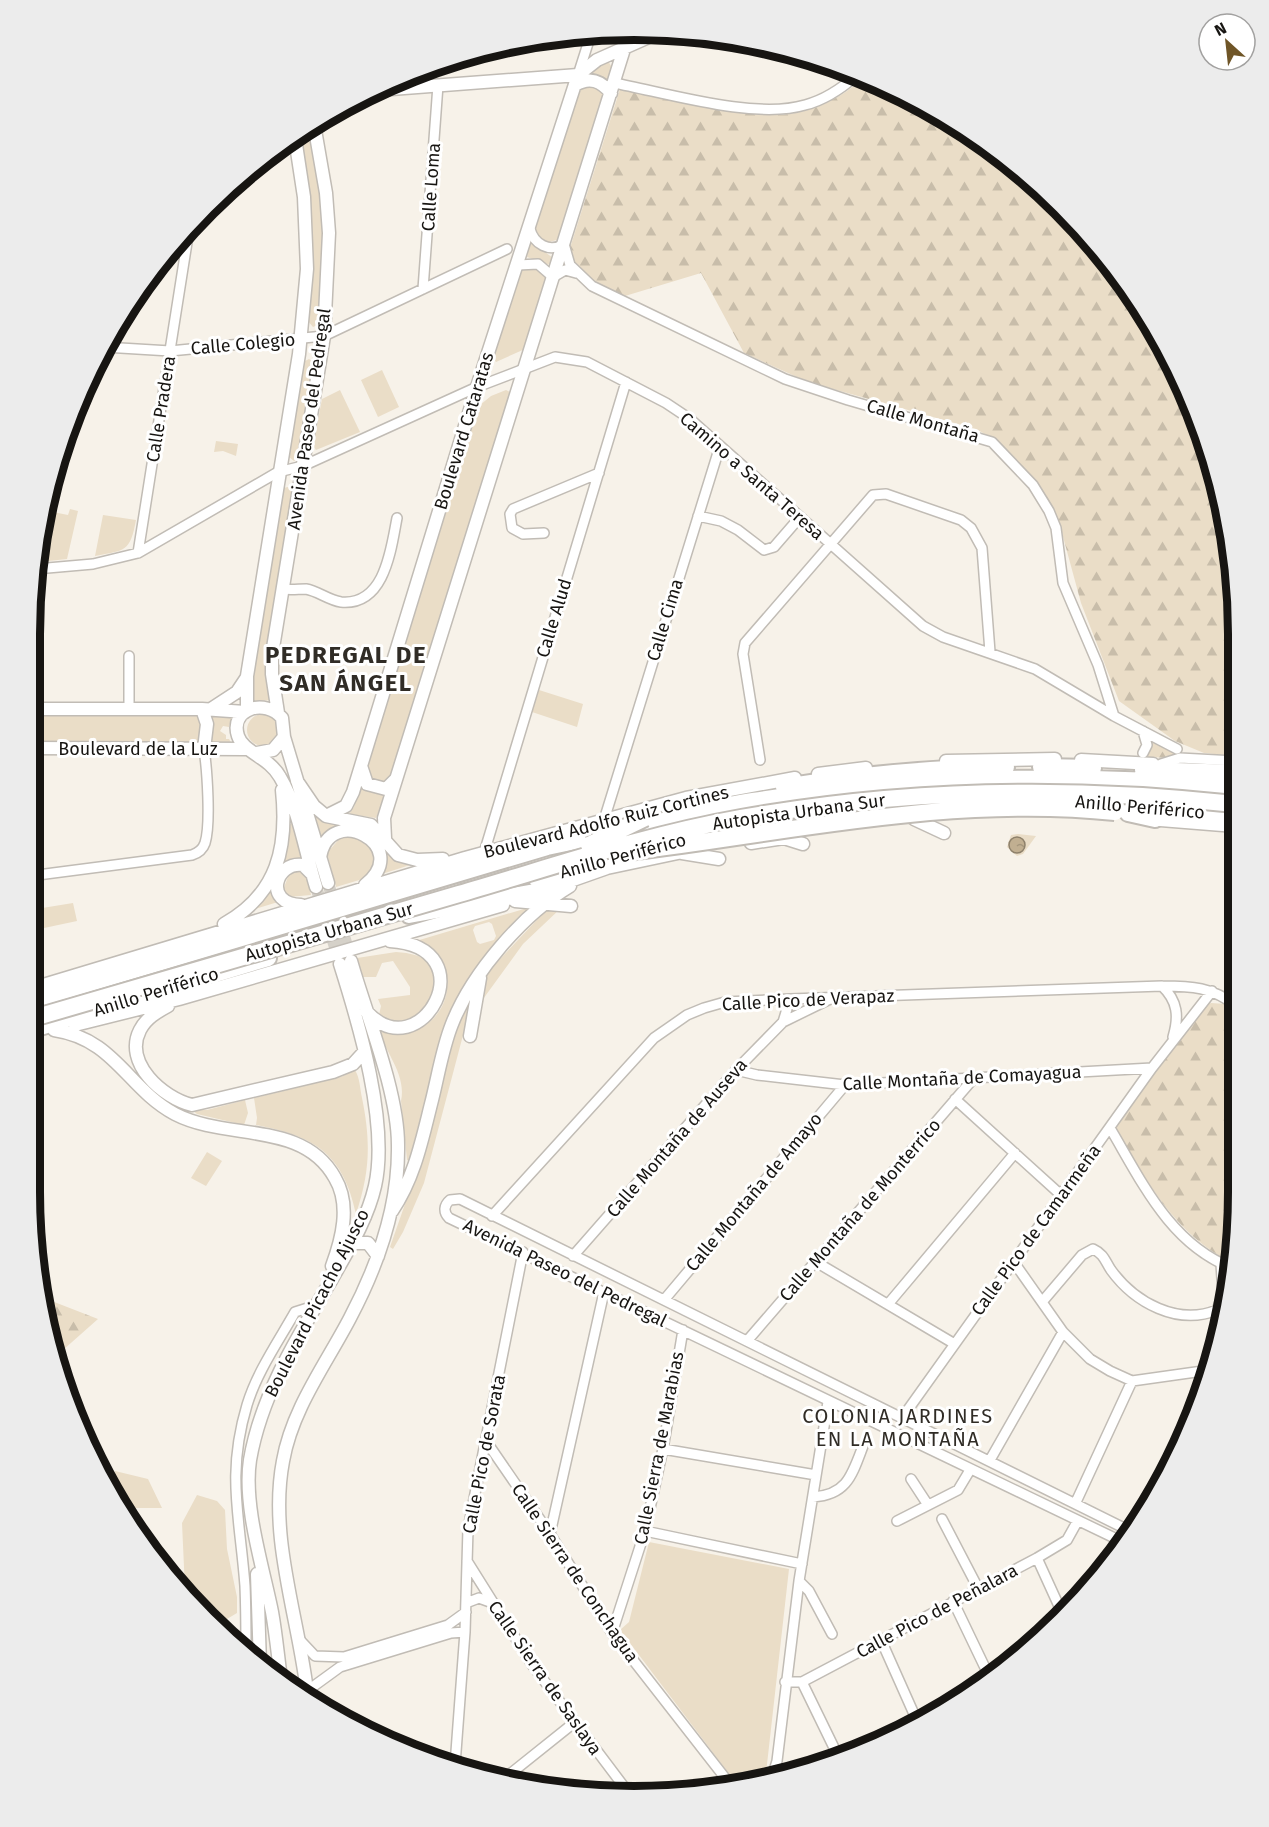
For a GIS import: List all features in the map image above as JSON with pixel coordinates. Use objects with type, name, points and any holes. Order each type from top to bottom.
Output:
[{"type":"highway","points":[[585,852],[645,818],[774,788],[849,777],[973,768],[1066,767],[1228,773]]},
{"type":"highway","name":"Anillo Periférico","points":[[40,998],[547,847],[752,801],[1013,777],[1228,787]]},
{"type":"highway","name":"Autopista Urbana Sur","points":[[40,1016],[585,852],[664,825],[758,806],[912,790],[1022,783],[1228,794]]},
{"type":"highway","name":"Autopista Urbana Sur","points":[[40,1005],[585,852],[743,818],[903,798],[1018,791],[1165,796],[1228,803]]},
{"type":"highway","points":[[966,814],[1084,800]]},
{"type":"highway","name":"Anillo Periférico","points":[[40,1027],[408,915],[706,833],[787,820],[937,805],[1084,800],[1228,815]]},
{"type":"highway","points":[[585,852],[703,843],[877,815],[1018,807],[1115,812],[1155,819]]},
{"type":"highway","points":[[408,915],[545,897]]},
{"type":"highway","points":[[84,974],[137,970]]},
{"type":"highway","points":[[87,1021],[141,997]]},
{"type":"main road","points":[[577,80],[585,67],[640,40]]},
{"type":"main road","points":[[385,838],[384,819],[397,776],[624,49]]},
{"type":"main road","points":[[402,88],[577,80],[597,81],[613,88]]},
{"type":"main road","name":"Boulevard Cataratas","points":[[326,816],[340,811],[350,801],[477,387],[577,80]]},
{"type":"main road","name":"Avenida Paseo del Pedregal","points":[[278,713],[272,664],[324,336],[329,234],[326,193],[316,134]]},
{"type":"main road","name":"Avenida Paseo del Pedregal","points":[[246,711],[247,676],[301,339],[307,244],[304,197],[296,146]]},
{"type":"main road","points":[[206,709],[237,692],[247,676]]},
{"type":"main road","points":[[40,709],[246,711],[261,706],[278,713],[284,724],[284,737],[320,859],[322,885],[303,865],[288,867],[279,879],[277,890],[280,898],[287,903],[311,903]]},
{"type":"main road","points":[[204,749],[206,709]]},
{"type":"main road","points":[[246,711],[240,718],[237,731],[252,751],[269,761],[281,777],[290,799],[312,874]]},
{"type":"main road","points":[[252,751],[273,750],[284,737]]},
{"type":"main road","name":"Boulevard de la Luz","points":[[40,748],[252,751]]},
{"type":"main road","name":"Boulevard Adolfo Ruiz Cortines","points":[[40,986],[364,887],[693,796],[838,771],[983,759],[1161,764],[1228,772]]},
{"type":"main road","points":[[361,765],[363,778],[376,788],[386,789],[393,784],[397,776]]},
{"type":"main road","points":[[205,934],[249,908],[260,896],[279,860],[284,838],[281,777]]},
{"type":"main road","points":[[297,782],[314,806],[326,816],[367,823],[385,838],[394,852],[406,858],[427,860],[465,858]]},
{"type":"main road","points":[[40,1034],[179,999],[515,901],[545,897],[607,868],[682,853],[914,819],[966,814],[1155,819],[1228,825]]},
{"type":"main road","points":[[914,819],[944,832]]},
{"type":"main road","points":[[320,859],[326,843],[336,835],[356,830],[369,836],[376,847],[379,861],[375,875],[364,887]]},
{"type":"main road","points":[[784,838],[802,844]]},
{"type":"main road","points":[[682,853],[719,859]]},
{"type":"main road","points":[[545,897],[572,906]]},
{"type":"main road","points":[[388,1217],[403,1196],[419,1153],[449,1030],[464,997],[545,897]]},
{"type":"main road","points":[[366,1011],[384,1025],[397,1028],[410,1026],[429,1013],[440,992],[438,970],[428,953],[406,943],[380,941]]},
{"type":"main road","name":"Boulevard Picacho Ajusco","points":[[280,1669],[272,1612],[257,1546],[249,1483],[250,1463],[258,1425],[270,1391],[353,1243],[375,1185],[379,1141],[346,962],[366,1011],[389,1088],[398,1143],[396,1187],[371,1276],[297,1415],[282,1462],[280,1486],[283,1551],[307,1688]]},
{"type":"main road","points":[[470,1036],[481,974]]},
{"type":"main road","points":[[179,999],[148,1019],[141,1028],[136,1042],[139,1059],[150,1080],[171,1098],[192,1106],[333,1072],[353,1064],[364,1052]]},
{"type":"main road","points":[[54,1030],[72,1033],[104,1050],[163,1106],[177,1115],[194,1122],[290,1141],[310,1149],[321,1157],[339,1185],[344,1204],[337,1254],[319,1301]]},
{"type":"main road","points":[[353,1243],[368,1243],[378,1256]]},
{"type":"main road","points":[[257,1546],[260,1653]]},
{"type":"street","points":[[624,49],[626,40]]},
{"type":"street","name":"Boulevard Cataratas","points":[[577,80],[588,43]]},
{"type":"street","points":[[613,88],[746,108],[785,109],[822,99],[848,81]]},
{"type":"street","name":"Calle Loma","points":[[423,289],[438,86]]},
{"type":"street","points":[[530,229],[533,238],[545,247],[554,248],[564,244]]},
{"type":"street","name":"Calle Montaña","points":[[564,244],[567,260],[577,273],[601,291],[785,379],[992,442],[1033,485],[1049,511],[1056,528],[1063,583],[1098,666],[1114,716]]},
{"type":"street","name":"Calle Pradera","points":[[138,553],[187,245]]},
{"type":"street","name":"Calle Colegio","points":[[115,348],[170,351],[324,336],[507,249]]},
{"type":"street","points":[[518,265],[538,264],[554,277],[566,270],[577,273]]},
{"type":"street","name":"Camino a Santa Teresa","points":[[530,352],[587,362],[679,411],[923,626],[943,637],[1035,669],[1114,716],[1178,749]]},
{"type":"street","points":[[45,568],[93,564],[138,553],[278,472],[303,466],[477,387],[555,357]]},
{"type":"street","name":"Calle Alud","points":[[484,853],[626,382]]},
{"type":"street","name":"Calle Cima","points":[[604,820],[610,794],[720,446]]},
{"type":"street","points":[[544,533],[523,534],[512,528],[510,514],[513,509],[598,473]]},
{"type":"street","points":[[760,760],[743,648],[748,639],[866,500],[878,494],[886,494],[961,520],[971,528],[982,548],[990,652]]},
{"type":"street","points":[[698,516],[721,521],[738,530],[764,550],[774,547],[800,517]]},
{"type":"street","points":[[283,589],[306,589],[342,602],[366,597],[378,585],[385,567],[397,518]]},
{"type":"street","points":[[129,656],[129,709]]},
{"type":"street","points":[[1143,731],[1147,745],[1143,753]]},
{"type":"street","points":[[40,875],[192,855],[199,852],[206,837],[207,766],[204,749]]},
{"type":"street","points":[[1161,764],[1180,758],[1228,761]]},
{"type":"street","name":"Calle Pico de Verapaz","points":[[492,1216],[654,1038],[704,1008],[725,1002],[833,997],[1162,986],[1187,986],[1212,991]]},
{"type":"street","name":"Calle Pico de Camarmeña","points":[[1162,986],[1172,999],[1177,1013],[1171,1042]]},
{"type":"street","points":[[1212,991],[1228,1001]]},
{"type":"street","name":"Calle Pico de Camarmeña","points":[[902,1418],[953,1343],[1152,1068],[1212,991]]},
{"type":"street","name":"Calle Montaña de Auseva","points":[[573,1256],[736,1070],[783,1022],[833,997]]},
{"type":"street","name":"Calle Montaña de Auseva","points":[[783,1022],[790,999]]},
{"type":"street","name":"Calle Montaña de Comayagua","points":[[736,1070],[845,1085],[1152,1068]]},
{"type":"street","name":"Calle Montaña de Monterrico","points":[[747,1341],[973,1079]]},
{"type":"street","name":"Calle Montaña de Amayo","points":[[664,1300],[845,1085]]},
{"type":"street","points":[[955,1099],[1061,1195]]},
{"type":"street","points":[[1110,1128],[1163,1215],[1192,1244],[1221,1264],[1222,1275]]},
{"type":"street","points":[[889,1303],[1015,1153]]},
{"type":"street","name":"Avenida Paseo del Pedregal","points":[[1116,1540],[449,1218],[445,1207],[448,1202],[456,1198],[1125,1528]]},
{"type":"street","points":[[1042,1302],[1082,1255],[1094,1249],[1104,1255],[1111,1269],[1131,1293],[1158,1311],[1204,1315],[1216,1311]]},
{"type":"street","name":"Calle Pico de Sorata","points":[[455,1758],[465,1632],[468,1529],[523,1252]]},
{"type":"street","points":[[1013,1261],[1063,1332],[1090,1359],[1132,1381],[1200,1371]]},
{"type":"street","points":[[816,1262],[889,1303],[953,1343]]},
{"type":"street","points":[[626,1302],[634,1296],[634,1286]]},
{"type":"street","points":[[550,1534],[604,1292]]},
{"type":"street","points":[[640,1309],[640,1298],[647,1292]]},
{"type":"street","points":[[246,1641],[245,1585],[234,1492],[238,1440],[247,1403],[263,1368],[295,1312],[319,1301]]},
{"type":"street","name":"Calle Sierra de Marabias","points":[[612,1634],[645,1531],[663,1449],[683,1330]]},
{"type":"street","points":[[990,1460],[1063,1332]]},
{"type":"street","points":[[782,1377],[790,1374],[791,1362]]},
{"type":"street","points":[[803,1387],[800,1375],[810,1372]]},
{"type":"street","points":[[1076,1502],[1132,1381]]},
{"type":"street","points":[[774,1769],[801,1564],[828,1402]]},
{"type":"street","name":"Calle Sierra de Conchagua","points":[[486,1441],[550,1534],[612,1634],[727,1779]]},
{"type":"street","points":[[813,1497],[828,1496],[842,1488],[851,1475],[863,1446]]},
{"type":"street","points":[[663,1449],[816,1475]]},
{"type":"street","points":[[999,1484],[1008,1478],[1008,1469]]},
{"type":"street","points":[[897,1521],[958,1490],[970,1470]]},
{"type":"street","points":[[1017,1493],[1014,1484],[1025,1478]]},
{"type":"street","points":[[911,1479],[928,1505]]},
{"type":"street","points":[[942,1519],[978,1588]]},
{"type":"street","name":"Calle Pico de Peñalara","points":[[785,1682],[802,1682],[1037,1558],[1067,1540],[1077,1522]]},
{"type":"street","points":[[1121,1526],[1121,1533]]},
{"type":"street","points":[[645,1531],[801,1564]]},
{"type":"street","points":[[1112,1538],[1121,1533]]},
{"type":"street","points":[[1037,1558],[1060,1608]]},
{"type":"street","name":"Calle Sierra de Saslaya","points":[[467,1562],[533,1666],[623,1786]]},
{"type":"street","points":[[799,1581],[809,1591],[832,1634]]},
{"type":"street","points":[[299,1638],[315,1656],[337,1658],[448,1625],[479,1598],[492,1604]]},
{"type":"street","points":[[953,1601],[986,1671]]},
{"type":"street","points":[[312,1691],[323,1678],[349,1664],[451,1633],[465,1632]]},
{"type":"street","points":[[881,1640],[914,1716]]},
{"type":"street","points":[[802,1682],[836,1751]]},
{"type":"street","points":[[511,1773],[575,1722]]},
{"type":"green space","points":[[608,61],[613,69],[610,79],[605,81],[589,77],[586,71]]},
{"type":"green space","points":[[581,84],[607,90],[560,239],[546,243],[536,236],[534,227]]},
{"type":"green space","points":[[856,84],[897,102],[932,120],[996,163],[1055,214],[1081,243],[1106,273],[1149,338],[1183,407],[1197,444],[1217,519],[1227,596],[1228,755],[1204,753],[1175,741],[1119,701],[1081,603],[1062,533],[1049,502],[1018,462],[997,441],[976,429],[808,382],[744,353],[701,273],[625,296],[590,279],[576,266],[570,248],[620,89],[732,111],[772,115],[809,110]]},
{"type":"green space","points":[[311,136],[324,217],[320,324],[313,327],[308,321],[299,144]]},
{"type":"green space","points":[[533,243],[553,258],[550,265],[527,257],[529,245]]},
{"type":"green space","points":[[531,265],[549,276],[525,349],[496,362],[493,358],[521,271]]},
{"type":"green space","points":[[309,359],[315,363],[298,459],[294,461],[289,457],[301,363]]},
{"type":"green space","points":[[382,370],[399,407],[378,417],[361,380]]},
{"type":"green space","points":[[340,390],[360,432],[316,450],[313,446],[322,399]]},
{"type":"green space","points":[[506,390],[512,393],[393,772],[387,781],[378,783],[366,776],[367,756],[474,410],[491,396]]},
{"type":"green space","points":[[216,441],[238,444],[236,456],[223,451],[214,452]]},
{"type":"green space","points":[[288,487],[294,491],[271,700],[249,702],[283,488]]},
{"type":"green space","points":[[70,509],[78,511],[67,559],[46,561],[54,512],[68,515]]},
{"type":"green space","points":[[103,515],[136,520],[129,544],[125,548],[95,556]]},
{"type":"green space","points":[[539,690],[583,704],[577,727],[532,712]]},
{"type":"green space","points":[[40,713],[198,715],[202,725],[199,745],[40,745]]},
{"type":"green space","points":[[263,714],[274,719],[279,730],[274,741],[263,746],[252,741],[247,730],[252,719]]},
{"type":"green space","points":[[208,715],[232,717],[229,727],[223,726],[220,731],[226,735],[226,739],[229,739],[233,746],[207,746]]},
{"type":"green space","points":[[1149,739],[1176,753],[1176,756],[1172,758],[1145,757],[1150,749]]},
{"type":"green space","points":[[360,785],[369,792],[386,793],[376,818],[349,814],[354,807]]},
{"type":"green space","points":[[313,808],[335,824],[335,829],[322,838]]},
{"type":"green space","points":[[293,823],[302,858],[290,859],[282,866],[289,824]]},
{"type":"green space","points":[[1011,835],[1036,836],[1023,854],[1017,856],[1007,847]]},
{"type":"green space","points":[[354,836],[368,843],[374,856],[373,868],[366,878],[336,887],[327,853],[340,838]]},
{"type":"green space","points":[[388,852],[396,860],[410,865],[382,874]]},
{"type":"green space","points":[[291,869],[306,871],[311,895],[289,897],[283,890]]},
{"type":"green space","points":[[272,887],[278,902],[255,909]]},
{"type":"green space","points":[[73,903],[77,921],[40,929],[40,908]]},
{"type":"green space","points":[[551,905],[561,908],[523,944],[478,1006],[483,977]]},
{"type":"green space","points":[[534,906],[441,1039],[409,1161],[407,1160],[401,1101],[401,1081],[378,1026],[406,1031],[421,1027],[431,1021],[444,1002],[447,991],[445,968],[437,955],[416,941]],"holes":[[[489,922],[496,936],[494,940],[480,944],[477,942],[473,930],[475,926]]]},
{"type":"green space","points":[[396,952],[410,954],[427,961],[432,967],[434,984],[431,1007],[400,1022],[379,1015],[381,1006],[378,999],[410,995],[410,987],[393,961],[382,963],[376,977],[362,977],[357,958]]},
{"type":"green space","points":[[476,986],[424,1183],[403,1232],[393,1249],[390,1247],[420,1161],[454,1031]]},
{"type":"green space","points":[[1211,1003],[1228,1006],[1228,1192],[1224,1258],[1195,1238],[1179,1222],[1152,1187],[1115,1129],[1155,1071],[1206,1005]]},
{"type":"green space","points":[[355,1070],[360,1084],[368,1143],[364,1184],[356,1214],[343,1176],[334,1162],[310,1142],[276,1129],[256,1125],[254,1098],[341,1077]]},
{"type":"green space","points":[[245,1100],[248,1113],[244,1125],[197,1114],[192,1110],[207,1110]]},
{"type":"green space","points":[[207,1152],[222,1161],[206,1186],[191,1178]]},
{"type":"green space","points":[[51,1301],[98,1319],[62,1351]]},
{"type":"green space","points":[[115,1471],[148,1479],[162,1508],[131,1508],[114,1478]]},
{"type":"green space","points":[[197,1495],[217,1501],[225,1510],[227,1549],[237,1597],[237,1613],[223,1621],[185,1580],[182,1523]]},
{"type":"green space","points":[[649,1542],[789,1569],[766,1771],[732,1778],[620,1630],[629,1622]]},
{"type":"water","points":[[1014,837],[1020,837],[1025,845],[1023,851],[1014,853],[1009,848],[1009,842]]},
{"type":"tunnel","points":[[328,883],[351,959]]},
{"type":"tunnel","points":[[316,887],[340,963]]},
{"type":"district","name":"PEDREGAL DE SAN ÁNGEL","points":[[346,669]]},
{"type":"district","name":"COLONIA JARDINES EN LA MONTAÑA","points":[[898,1428]]}]
